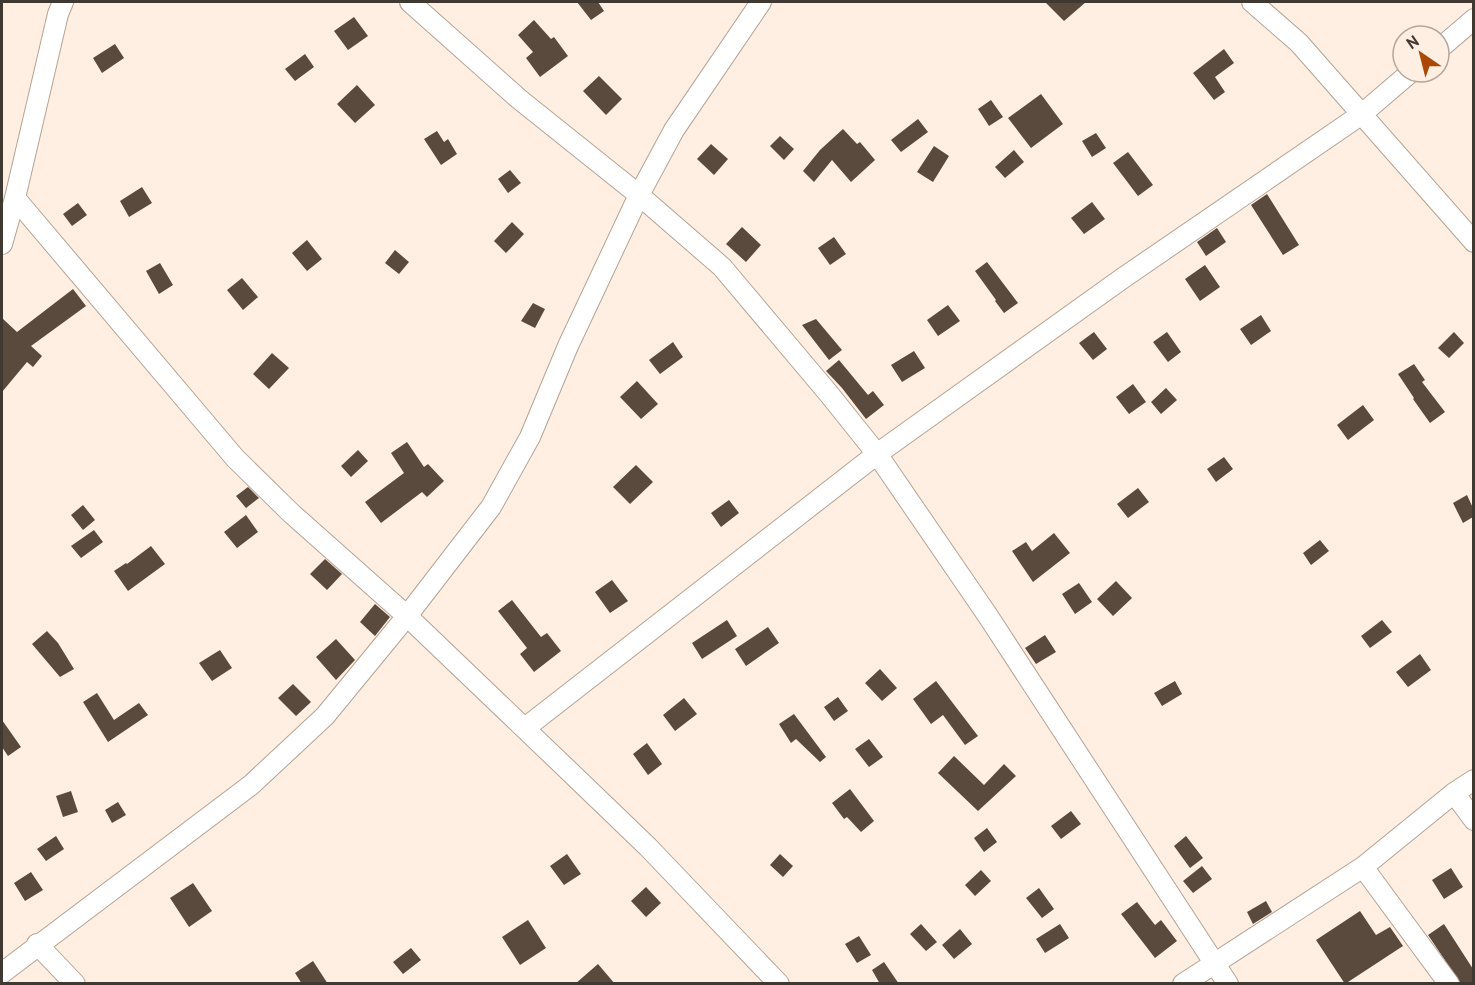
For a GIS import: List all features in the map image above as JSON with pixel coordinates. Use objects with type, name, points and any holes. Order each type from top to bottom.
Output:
[{"type":"street","points":[[2,244],[58,14],[63,2]]},
{"type":"street","points":[[410,2],[519,99],[639,195],[722,267],[878,454],[988,616],[1228,984]]},
{"type":"street","points":[[4,966],[38,944],[251,784],[325,716],[407,616],[491,507],[530,437],[568,346],[639,195],[674,130],[761,2]]},
{"type":"street","points":[[1252,2],[1299,43],[1473,242]]},
{"type":"street","points":[[1451,38],[1473,19]]},
{"type":"street","points":[[525,728],[878,454],[1123,278],[1362,114],[1397,84]]},
{"type":"street","points":[[15,198],[235,458],[291,513],[407,616],[525,728],[648,847],[779,984]]},
{"type":"street","points":[[1183,984],[1363,867],[1473,780]]},
{"type":"street","points":[[1454,793],[1473,820]]},
{"type":"street","points":[[1363,867],[1449,984]]},
{"type":"street","points":[[38,944],[75,984]]},
{"type":"building","points":[[577,2],[598,2],[604,11],[591,20]]},
{"type":"building","points":[[1045,2],[1086,2],[1064,21]]},
{"type":"building","points":[[354,17],[368,36],[348,50],[334,31]]},
{"type":"building","points":[[534,20],[551,39],[554,37],[568,56],[540,77],[526,58],[533,52],[518,35]]},
{"type":"building","points":[[115,44],[124,58],[102,73],[93,58]]},
{"type":"building","points":[[1224,49],[1234,63],[1215,77],[1225,92],[1214,100],[1193,73]]},
{"type":"building","points":[[305,54],[314,67],[295,81],[285,69]]},
{"type":"building","points":[[599,76],[622,99],[606,115],[583,91]]},
{"type":"building","points":[[357,85],[375,105],[355,123],[337,104]]},
{"type":"building","points":[[1041,94],[1063,124],[1031,148],[1008,118]]},
{"type":"building","points":[[991,100],[1003,117],[989,126],[978,109]]},
{"type":"building","points":[[918,119],[928,132],[901,152],[891,140]]},
{"type":"building","points":[[843,129],[857,144],[860,142],[875,160],[851,182],[832,160],[814,182],[803,171],[820,150]]},
{"type":"building","points":[[437,131],[444,142],[448,139],[457,154],[441,165],[424,139]]},
{"type":"building","points":[[1096,133],[1106,148],[1092,157],[1082,141]]},
{"type":"building","points":[[780,136],[794,149],[784,160],[770,146]]},
{"type":"building","points":[[711,144],[728,159],[714,175],[697,159]]},
{"type":"building","points":[[934,146],[949,156],[933,182],[917,172]]},
{"type":"building","points":[[1014,150],[1024,162],[1005,178],[995,167]]},
{"type":"building","points":[[1128,152],[1153,185],[1138,196],[1113,163]]},
{"type":"building","points":[[510,170],[521,183],[508,193],[498,179]]},
{"type":"building","points":[[142,187],[152,203],[129,217],[120,201]]},
{"type":"building","points":[[1267,194],[1299,245],[1283,255],[1251,205]]},
{"type":"building","points":[[1092,202],[1105,219],[1084,234],[1071,218]]},
{"type":"building","points":[[78,203],[87,215],[72,226],[63,214]]},
{"type":"building","points":[[512,222],[524,234],[506,253],[494,241]]},
{"type":"building","points":[[742,227],[761,245],[746,262],[726,244]]},
{"type":"building","points":[[1217,228],[1226,242],[1206,256],[1197,242]]},
{"type":"building","points":[[834,237],[846,254],[830,265],[818,248]]},
{"type":"building","points":[[307,240],[322,259],[307,271],[292,253]]},
{"type":"building","points":[[395,250],[409,262],[399,274],[385,263]]},
{"type":"building","points":[[987,262],[1018,303],[1004,313],[975,271]]},
{"type":"building","points":[[160,263],[173,285],[159,294],[146,271]]},
{"type":"building","points":[[1205,265],[1220,287],[1200,301],[1185,279]]},
{"type":"building","points":[[242,278],[258,297],[243,310],[227,290]]},
{"type":"building","points":[[73,289],[86,306],[31,346],[42,356],[33,367],[27,362],[2,392],[2,318],[17,332]]},
{"type":"building","points":[[533,303],[545,309],[535,328],[521,321]]},
{"type":"building","points":[[948,305],[960,321],[938,336],[927,320]]},
{"type":"building","points":[[1261,315],[1271,331],[1251,345],[1240,329]]},
{"type":"building","points":[[816,319],[842,350],[829,360],[802,325]]},
{"type":"building","points":[[1094,332],[1107,349],[1093,360],[1079,343]]},
{"type":"building","points":[[1167,332],[1181,352],[1168,362],[1153,342]]},
{"type":"building","points":[[1454,332],[1464,343],[1449,358],[1438,348]]},
{"type":"building","points":[[673,342],[683,357],[660,374],[649,360]]},
{"type":"building","points":[[914,351],[925,368],[902,382],[891,365]]},
{"type":"building","points":[[272,353],[289,368],[269,389],[253,374]]},
{"type":"building","points":[[839,360],[868,395],[873,391],[884,405],[866,419],[826,371]]},
{"type":"building","points":[[1414,364],[1425,380],[1422,382],[1445,412],[1430,423],[1398,374]]},
{"type":"building","points":[[637,381],[658,404],[641,419],[620,397]]},
{"type":"building","points":[[1133,384],[1146,402],[1129,414],[1116,397]]},
{"type":"building","points":[[1166,388],[1177,400],[1161,414],[1151,402]]},
{"type":"building","points":[[1363,405],[1374,420],[1348,440],[1337,425]]},
{"type":"building","points":[[407,442],[424,467],[428,464],[444,481],[427,497],[422,492],[381,523],[365,502],[404,473],[391,453]]},
{"type":"building","points":[[358,450],[368,461],[351,477],[341,466]]},
{"type":"building","points":[[1224,457],[1233,469],[1216,482],[1207,469]]},
{"type":"building","points":[[636,465],[653,482],[630,504],[613,487]]},
{"type":"building","points":[[248,487],[259,498],[246,508],[236,496]]},
{"type":"building","points":[[1138,488],[1149,502],[1128,518],[1117,504]]},
{"type":"building","points":[[1467,495],[1473,508],[1473,517],[1463,523],[1453,503]]},
{"type":"building","points":[[729,500],[739,513],[721,527],[711,513]]},
{"type":"building","points":[[83,505],[95,520],[83,530],[71,515]]},
{"type":"building","points":[[246,515],[258,532],[237,548],[224,532]]},
{"type":"building","points":[[94,530],[103,542],[81,558],[71,546]]},
{"type":"building","points":[[1054,533],[1070,553],[1033,582],[1012,551],[1026,542],[1032,551]]},
{"type":"building","points":[[1320,540],[1329,551],[1311,565],[1303,553]]},
{"type":"building","points":[[151,546],[165,564],[128,591],[114,571]]},
{"type":"building","points":[[325,559],[342,574],[327,590],[310,574]]},
{"type":"building","points":[[612,580],[628,601],[610,613],[595,592]]},
{"type":"building","points":[[1116,581],[1132,598],[1113,616],[1097,599]]},
{"type":"building","points":[[1079,583],[1092,602],[1075,614],[1062,594]]},
{"type":"building","points":[[512,600],[541,637],[547,633],[561,651],[534,672],[520,654],[527,648],[498,611]]},
{"type":"building","points":[[375,604],[390,617],[375,636],[360,622]]},
{"type":"building","points":[[727,620],[737,636],[702,659],[692,643]]},
{"type":"building","points":[[1382,620],[1392,632],[1370,648],[1361,636]]},
{"type":"building","points":[[768,627],[779,643],[746,666],[735,649]]},
{"type":"building","points":[[47,631],[58,643],[74,669],[60,677],[32,644]]},
{"type":"building","points":[[1045,635],[1056,652],[1036,664],[1025,648]]},
{"type":"building","points":[[336,639],[355,660],[336,680],[316,657]]},
{"type":"building","points":[[220,650],[232,668],[212,681],[199,663]]},
{"type":"building","points":[[1420,654],[1431,670],[1408,687],[1396,672]]},
{"type":"building","points":[[880,669],[897,688],[882,701],[865,683]]},
{"type":"building","points":[[936,681],[978,736],[965,745],[943,715],[931,724],[913,699]]},
{"type":"building","points":[[1175,681],[1182,694],[1162,706],[1154,693]]},
{"type":"building","points":[[293,684],[311,702],[296,716],[278,698]]},
{"type":"building","points":[[97,693],[114,720],[139,703],[148,715],[108,742],[83,702]]},
{"type":"building","points":[[838,697],[848,711],[834,721],[824,707]]},
{"type":"building","points":[[684,698],[697,714],[675,731],[663,715]]},
{"type":"building","points":[[794,714],[826,757],[820,762],[796,739],[791,743],[779,724]]},
{"type":"building","points":[[2,720],[21,747],[8,756],[2,747]]},
{"type":"building","points":[[869,739],[883,757],[869,767],[855,749]]},
{"type":"building","points":[[647,743],[662,764],[648,775],[633,754]]},
{"type":"building","points":[[954,756],[984,785],[1004,764],[1016,776],[978,811],[938,773]]},
{"type":"building","points":[[850,789],[874,821],[861,832],[847,817],[844,819],[832,803]]},
{"type":"building","points":[[71,791],[78,812],[63,817],[56,796]]},
{"type":"building","points":[[118,802],[126,815],[112,823],[105,810]]},
{"type":"building","points":[[1071,811],[1081,824],[1061,839],[1051,826]]},
{"type":"building","points":[[987,828],[997,842],[984,852],[974,838]]},
{"type":"building","points":[[56,836],[64,849],[46,861],[37,849]]},
{"type":"building","points":[[1186,836],[1203,858],[1190,868],[1174,846]]},
{"type":"building","points":[[567,854],[581,874],[564,885],[550,866]]},
{"type":"building","points":[[780,854],[793,866],[783,877],[770,865]]},
{"type":"building","points":[[1202,866],[1212,879],[1193,893],[1183,881]]},
{"type":"building","points":[[1451,868],[1463,887],[1444,899],[1432,880]]},
{"type":"building","points":[[981,870],[991,881],[975,896],[965,885]]},
{"type":"building","points":[[31,872],[43,890],[25,901],[14,883]]},
{"type":"building","points":[[193,883],[212,911],[189,927],[170,898]]},
{"type":"building","points":[[646,887],[661,903],[646,917],[631,901]]},
{"type":"building","points":[[1039,888],[1054,909],[1042,918],[1026,898]]},
{"type":"building","points":[[1266,901],[1272,912],[1253,924],[1247,912]]},
{"type":"building","points":[[1137,902],[1155,925],[1161,920],[1177,941],[1155,958],[1121,914]]},
{"type":"building","points":[[1360,911],[1376,935],[1390,927],[1403,946],[1345,984],[1316,940]]},
{"type":"building","points":[[528,920],[546,948],[520,965],[502,937]]},
{"type":"building","points":[[921,924],[937,942],[926,951],[910,934]]},
{"type":"building","points":[[1060,924],[1069,938],[1045,953],[1036,939]]},
{"type":"building","points":[[1444,924],[1473,969],[1473,984],[1461,984],[1428,935]]},
{"type":"building","points":[[960,929],[972,944],[954,959],[942,945]]},
{"type":"building","points":[[859,936],[871,955],[857,963],[845,944]]},
{"type":"building","points":[[411,948],[421,960],[403,974],[393,962]]},
{"type":"building","points":[[313,961],[328,984],[302,984],[295,973]]},
{"type":"building","points":[[884,962],[899,984],[880,984],[872,970]]},
{"type":"building","points":[[598,964],[615,984],[575,984]]}]
